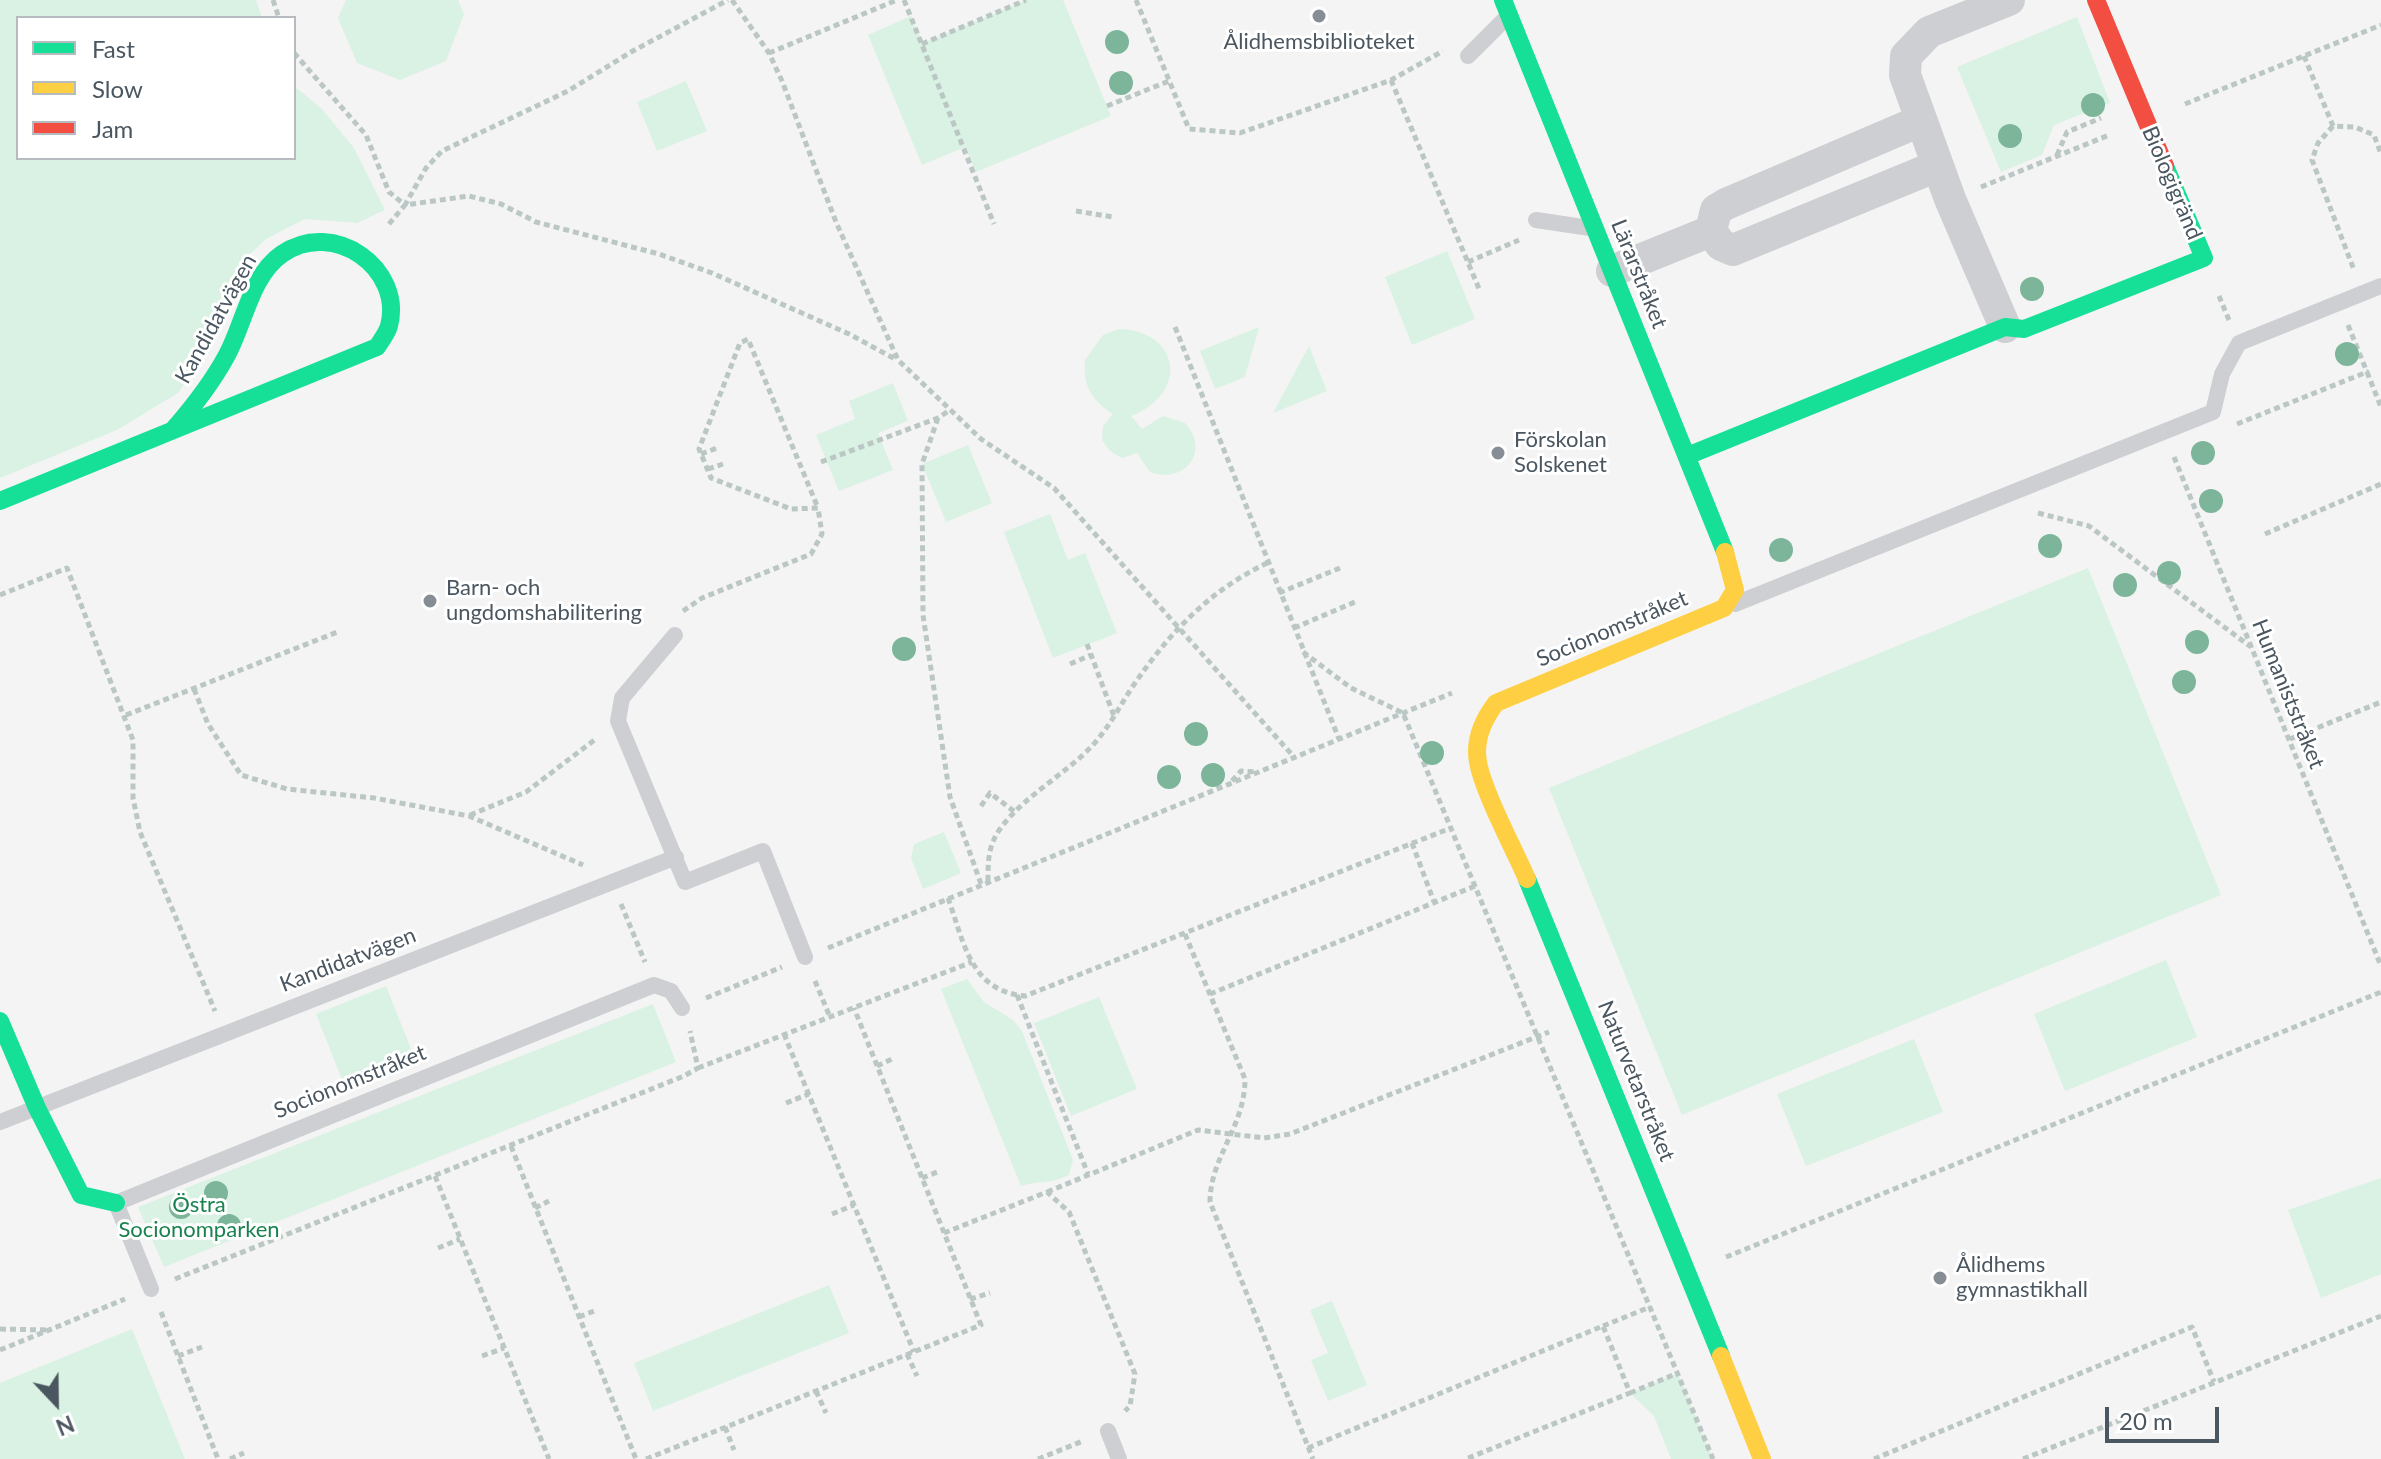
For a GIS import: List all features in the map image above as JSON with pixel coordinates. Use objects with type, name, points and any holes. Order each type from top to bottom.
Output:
[{"type":"street","points":[[2005,327],[1937,166],[1905,75],[1906,56],[1929,32],[1966,8],[2009,0]]},
{"type":"street","name":"Biologigränd","points":[[1687,456],[2005,327],[2024,329],[2204,258],[2096,0]]},
{"type":"street","name":"Lärarstråket","points":[[1506,8],[1731,566]]},
{"type":"street","points":[[1920,121],[1726,204],[1716,210],[1711,231],[1721,245],[1733,250],[1937,166]]},
{"type":"street","points":[[1612,271],[1711,231]]},
{"type":"street","name":"Kandidatvägen","points":[[0,501],[377,347],[386,337],[391,323],[389,304],[375,267],[347,243],[327,239],[304,241],[281,254],[266,272],[227,355],[201,399],[173,430]]},
{"type":"street","name":"Socionomstråket","points":[[1483,719],[1496,703],[1724,608],[1735,590],[1731,566]]},
{"type":"street","name":"Naturvetarstråket","points":[[1483,719],[1477,747],[1478,764],[1585,1017],[1762,1459]]},
{"type":"street","points":[[0,1021],[37,1108],[81,1195],[116,1203]]},
{"type":"lane","points":[[1468,56],[1506,8]]},
{"type":"lane","points":[[1536,220],[1595,229]]},
{"type":"lane","points":[[1724,608],[1995,502],[2213,412],[2222,374],[2239,343],[2381,286]]},
{"type":"lane","points":[[675,635],[622,698],[618,721],[685,882],[763,851],[805,957]]},
{"type":"lane","name":"Kandidatvägen","points":[[0,1122],[676,857]]},
{"type":"lane","points":[[654,985],[671,991],[682,1008]]},
{"type":"lane","name":"Socionomstråket","points":[[116,1203],[654,985]]},
{"type":"lane","points":[[116,1203],[151,1289]]},
{"type":"lane","points":[[1108,1431],[1119,1459]]},
{"type":"path","points":[[363,254],[405,205],[426,168],[442,151],[568,91],[631,52],[730,0],[769,53],[836,222],[898,360]]},
{"type":"path","points":[[769,53],[897,0]]},
{"type":"path","points":[[904,0],[994,224]]},
{"type":"path","points":[[922,44],[1026,0]]},
{"type":"path","points":[[1136,0],[1189,129],[1240,133],[1391,80],[1448,48]]},
{"type":"path","points":[[296,55],[366,135],[389,192],[405,205],[469,196],[501,204],[536,222],[659,254],[712,273],[849,334],[898,360],[981,439],[1054,488],[1294,757]]},
{"type":"path","points":[[2304,56],[2333,126]]},
{"type":"path","points":[[1391,80],[1480,291]]},
{"type":"path","points":[[1107,106],[1169,81]]},
{"type":"path","points":[[2057,156],[2067,132],[2105,117],[2112,134]]},
{"type":"path","points":[[2333,126],[2355,127],[2374,135],[2381,154]]},
{"type":"path","points":[[2333,126],[2318,143],[2312,160],[2363,293]]},
{"type":"path","points":[[1076,211],[1113,217]]},
{"type":"path","points":[[2204,258],[2239,343]]},
{"type":"path","points":[[2338,303],[2381,407]]},
{"type":"path","points":[[1175,327],[1339,739]]},
{"type":"path","points":[[675,635],[680,613],[702,598],[811,554],[822,534],[818,508],[748,339],[740,343],[699,449],[701,454],[711,478],[791,509],[818,508]]},
{"type":"path","points":[[2234,425],[2286,407],[2367,372]]},
{"type":"path","points":[[821,462],[938,418],[950,410]]},
{"type":"path","points":[[938,418],[922,464],[923,615],[950,797],[981,884]]},
{"type":"path","name":"Humaniststråket","points":[[2164,434],[2381,966]]},
{"type":"path","points":[[701,454],[717,448]]},
{"type":"path","points":[[708,469],[723,464]]},
{"type":"path","points":[[2265,534],[2381,484]]},
{"type":"path","points":[[1995,502],[2089,526],[2253,649]]},
{"type":"path","points":[[988,881],[988,853],[999,831],[1015,812],[1066,773],[1115,717],[1132,687],[1178,627],[1233,580],[1267,563]]},
{"type":"path","points":[[0,595],[67,568],[126,715],[133,740],[133,798],[140,832],[224,1034]]},
{"type":"path","points":[[1279,593],[1340,568]]},
{"type":"path","points":[[1294,628],[1355,602]]},
{"type":"path","points":[[126,715],[340,631]]},
{"type":"path","points":[[1087,644],[1115,717]]},
{"type":"path","points":[[1303,652],[1351,688],[1403,713],[1713,1459]]},
{"type":"path","points":[[1070,664],[1091,655]]},
{"type":"path","points":[[194,689],[208,724],[241,775],[287,789],[374,798],[469,816],[538,843],[612,882],[654,985]]},
{"type":"path","points":[[2290,739],[2381,702]]},
{"type":"path","points":[[698,1068],[696,1049],[682,1008],[1403,713]]},
{"type":"path","points":[[469,816],[526,792],[618,721]]},
{"type":"path","points":[[981,806],[990,793],[1015,812]]},
{"type":"path","points":[[948,898],[972,962],[989,987],[1025,996],[1451,828]]},
{"type":"path","points":[[1412,843],[1434,902]]},
{"type":"path","points":[[1210,994],[1475,886]]},
{"type":"path","points":[[1185,934],[1245,1079],[1245,1103],[1234,1133],[1210,1179],[1210,1202],[1313,1459]]},
{"type":"path","points":[[805,957],[830,1017]]},
{"type":"path","points":[[0,1350],[698,1068],[972,962]]},
{"type":"path","points":[[1717,1261],[2381,992]]},
{"type":"path","points":[[1017,995],[1088,1174]]},
{"type":"path","points":[[646,1459],[981,1325],[854,1008]]},
{"type":"path","points":[[944,1233],[1182,1134],[1198,1130],[1264,1138],[1290,1134],[1585,1017]]},
{"type":"path","points":[[784,1034],[914,1352]]},
{"type":"path","points":[[877,1066],[894,1058]]},
{"type":"path","points":[[786,1103],[809,1094]]},
{"type":"path","points":[[511,1146],[636,1459]]},
{"type":"path","points":[[922,1178],[940,1171]]},
{"type":"path","points":[[435,1176],[549,1459]]},
{"type":"path","points":[[1038,1459],[1108,1431],[1130,1406],[1135,1374],[1069,1212],[1047,1192]]},
{"type":"path","points":[[535,1208],[549,1201]]},
{"type":"path","points":[[832,1214],[854,1205]]},
{"type":"path","points":[[438,1248],[460,1239]]},
{"type":"path","points":[[151,1289],[218,1459]]},
{"type":"path","points":[[970,1299],[990,1293]]},
{"type":"path","points":[[1308,1448],[1650,1307]]},
{"type":"path","points":[[579,1317],[594,1311]]},
{"type":"path","points":[[2023,1459],[2381,1316]]},
{"type":"path","points":[[1603,1326],[1630,1393]]},
{"type":"path","points":[[1874,1459],[2192,1327],[2214,1382]]},
{"type":"path","points":[[0,1329],[49,1330]]},
{"type":"path","points":[[178,1356],[202,1347]]},
{"type":"path","points":[[482,1356],[504,1348]]},
{"type":"path","points":[[907,1354],[917,1376]]},
{"type":"path","points":[[1466,1459],[1678,1373]]},
{"type":"path","points":[[816,1391],[826,1413]]},
{"type":"path","points":[[725,1427],[734,1450]]},
{"type":"path","points":[[230,1459],[244,1453]]},
{"type":"green space","points":[[0,0],[256,0],[261,16],[16,16],[16,160],[296,160],[296,88],[321,108],[354,148],[385,210],[357,223],[305,219],[266,239],[247,257],[215,336],[178,393],[117,430],[0,478]]},
{"type":"green space","points":[[346,0],[458,0],[464,14],[446,61],[400,80],[357,63],[338,18]]},
{"type":"green space","points":[[1026,0],[1063,0],[1111,116],[976,172],[965,147],[922,165],[868,35],[911,16],[923,43]]},
{"type":"green space","points":[[2077,17],[2110,103],[2054,125],[2042,155],[2001,172],[1957,67]]},
{"type":"green space","points":[[686,81],[707,131],[657,151],[637,102]]},
{"type":"green space","points":[[1447,251],[1475,319],[1412,345],[1385,277]]},
{"type":"green space","points":[[1259,327],[1245,377],[1215,389],[1200,351]]},
{"type":"green space","points":[[1119,329],[1140,332],[1155,340],[1166,352],[1170,365],[1169,380],[1162,394],[1131,416],[1142,429],[1163,416],[1185,423],[1192,434],[1195,454],[1183,470],[1174,474],[1150,472],[1137,453],[1122,458],[1110,451],[1102,440],[1103,426],[1113,414],[1090,392],[1085,377],[1085,360],[1103,335]]},
{"type":"green space","points":[[1309,346],[1327,391],[1273,413]]},
{"type":"green space","points":[[893,383],[908,421],[878,433],[893,470],[839,491],[816,435],[855,419],[849,401]]},
{"type":"green space","points":[[968,445],[992,503],[946,522],[922,464]]},
{"type":"green space","points":[[1050,514],[1068,560],[1085,553],[1117,633],[1053,658],[1004,532]]},
{"type":"green space","points":[[2088,568],[2221,895],[1682,1115],[1549,788]]},
{"type":"green space","points":[[944,832],[961,873],[923,889],[911,858],[914,844]]},
{"type":"green space","points":[[2166,960],[2197,1037],[2065,1091],[2034,1014]]},
{"type":"green space","points":[[967,979],[984,1002],[1013,1020],[1022,1031],[1073,1160],[1069,1175],[1021,1186],[941,989]]},
{"type":"green space","points":[[386,986],[417,1064],[347,1092],[316,1014]]},
{"type":"green space","points":[[1099,997],[1137,1089],[1071,1116],[1034,1023]]},
{"type":"green space","name":"Östra Socionomparken","points":[[653,1004],[676,1062],[164,1267],[138,1207]]},
{"type":"green space","points":[[1914,1039],[1943,1112],[1806,1166],[1777,1094]]},
{"type":"green space","points":[[2381,1178],[2381,1274],[2321,1298],[2288,1210]]},
{"type":"green space","points":[[829,1285],[849,1333],[653,1411],[634,1363]]},
{"type":"green space","points":[[1332,1301],[1367,1385],[1328,1401],[1311,1360],[1328,1353],[1310,1310]]},
{"type":"green space","points":[[132,1329],[185,1459],[0,1459],[0,1383]]},
{"type":"green space","points":[[1678,1373],[1713,1459],[1671,1459],[1654,1416],[1630,1393]]},
{"type":"traffic: fast","points":[[1503,0],[1725,552]]},
{"type":"traffic: fast","points":[[1687,456],[2005,327],[2024,329],[2204,258],[2165,166]]},
{"type":"traffic: fast","points":[[0,501],[377,347],[389,326],[391,305],[386,286],[375,269],[361,255],[343,246],[323,242],[302,244],[282,254],[271,263],[255,287],[233,343],[215,375],[173,430]]},
{"type":"traffic: fast","points":[[1527,879],[1721,1356]]},
{"type":"traffic: fast","points":[[0,1021],[37,1108],[81,1195],[116,1203]]},
{"type":"traffic: slow","points":[[1527,879],[1492,804],[1478,762],[1479,738],[1487,716],[1496,703],[1724,608],[1735,590],[1725,552]]},
{"type":"traffic: slow","points":[[1721,1356],[1762,1459]]},
{"type":"traffic: jam","points":[[2096,0],[2165,166]]},
{"type":"place","name":"Ålidhemsbiblioteket","points":[[1319,16]]},
{"type":"place","name":"Förskolan Solskenet","points":[[1498,453]]},
{"type":"place","name":"Barn- och ungdomshabilitering","points":[[430,601]]},
{"type":"place","name":"Ålidhems gymnastikhall","points":[[1940,1278]]}]
